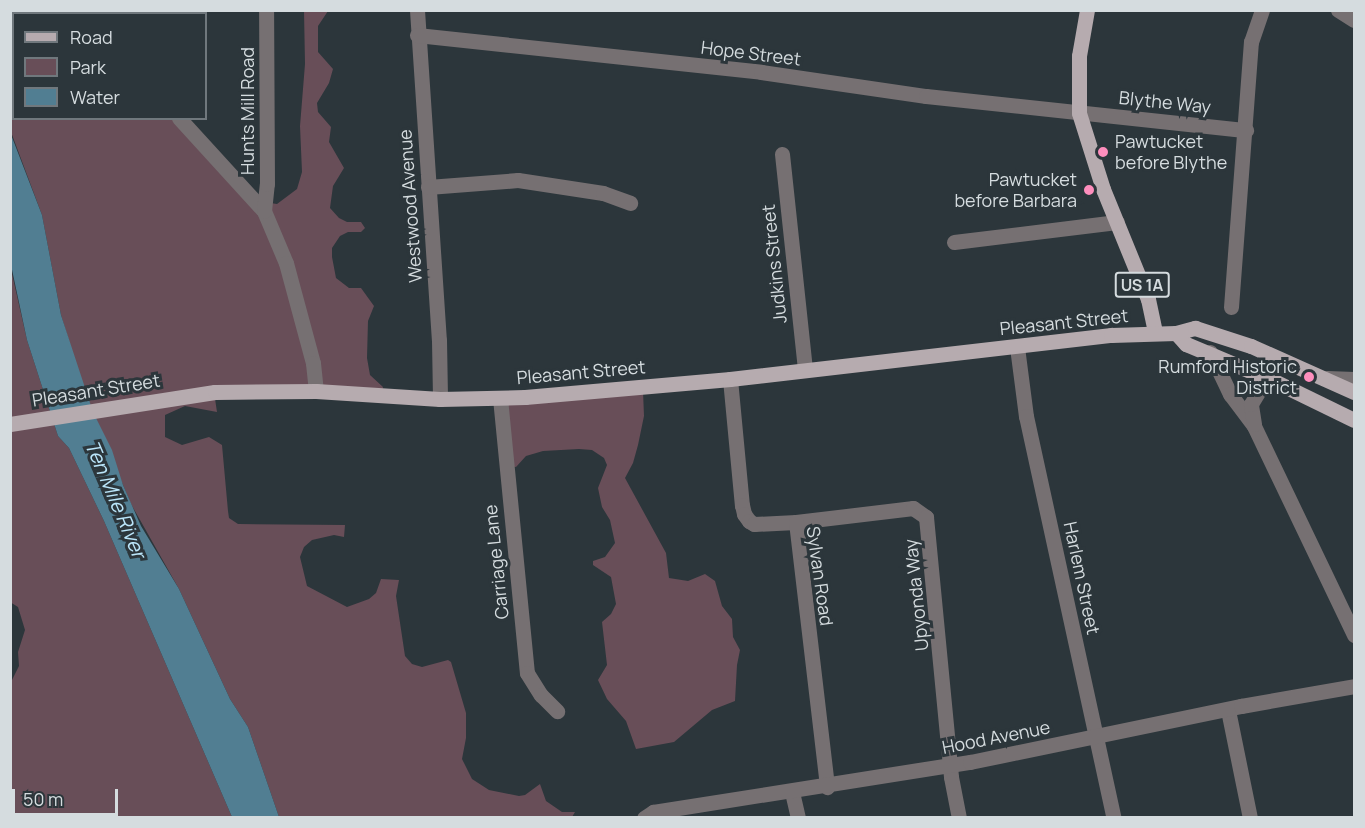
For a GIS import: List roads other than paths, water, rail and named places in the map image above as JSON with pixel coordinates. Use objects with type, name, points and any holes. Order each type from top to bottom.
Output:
[{"type":"main road","name":"US 1A","points":[[1087,10],[1079,56],[1079,113],[1093,161],[1148,299],[1155,332]]},
{"type":"main road","name":"Pleasant Street","points":[[10,424],[215,392],[316,391],[440,399],[500,398],[730,379],[1155,332],[1176,333],[1195,328],[1251,346],[1354,392]]},
{"type":"main road","points":[[1176,333],[1186,344],[1210,352],[1354,420]]},
{"type":"street","name":"Hunts Mill Road","points":[[264,211],[267,184],[266,10]]},
{"type":"street","name":"Westwood Avenue","points":[[417,10],[439,339],[440,399]]},
{"type":"street","points":[[1231,307],[1251,42],[1262,10]]},
{"type":"street","points":[[1338,10],[1354,20]]},
{"type":"street","name":"Hope Street","points":[[417,35],[761,72],[926,96],[1079,113]]},
{"type":"street","name":"Blythe Way","points":[[1079,113],[1246,130]]},
{"type":"street","name":"Hunts Mill Road","points":[[181,120],[264,211],[286,263],[313,363],[316,391]]},
{"type":"street","name":"Judkins Street","points":[[782,154],[805,370]]},
{"type":"street","points":[[428,187],[518,180],[603,193],[630,203]]},
{"type":"street","points":[[954,242],[1117,222]]},
{"type":"street","name":"Harlem Street","points":[[1017,347],[1026,416],[1114,818]]},
{"type":"street","points":[[1210,352],[1230,394],[1254,426],[1354,635]]},
{"type":"street","points":[[1327,378],[1354,379]]},
{"type":"street","name":"Sylvan Road","points":[[730,379],[744,514],[754,524],[796,522],[826,787]]},
{"type":"street","points":[[1254,426],[1251,404],[1260,389],[1274,381]]},
{"type":"street","name":"Carriage Lane","points":[[500,398],[527,673],[541,695],[557,711]]},
{"type":"street","name":"Upyonda Way","points":[[796,522],[913,508],[926,518],[959,818]]},
{"type":"street","name":"Hood Avenue","points":[[644,817],[653,812],[826,787],[952,765],[1354,686]]},
{"type":"street","points":[[1228,710],[1250,818]]},
{"type":"street","points":[[792,792],[798,818]]},
{"type":"water","name":"Ten Mile River","points":[[10,132],[42,215],[61,315],[93,412],[112,450],[123,485],[141,526],[179,589],[230,699],[248,727],[279,817],[232,817],[104,521],[69,448],[58,436],[27,340],[11,265]]},
{"type":"place","name":"Pawtucket before Blythe","points":[[1103,152]]},
{"type":"place","name":"Pawtucket before Barbara","points":[[1089,190]]},
{"type":"place","name":"Rumford Historic District","points":[[1309,377]]}]
